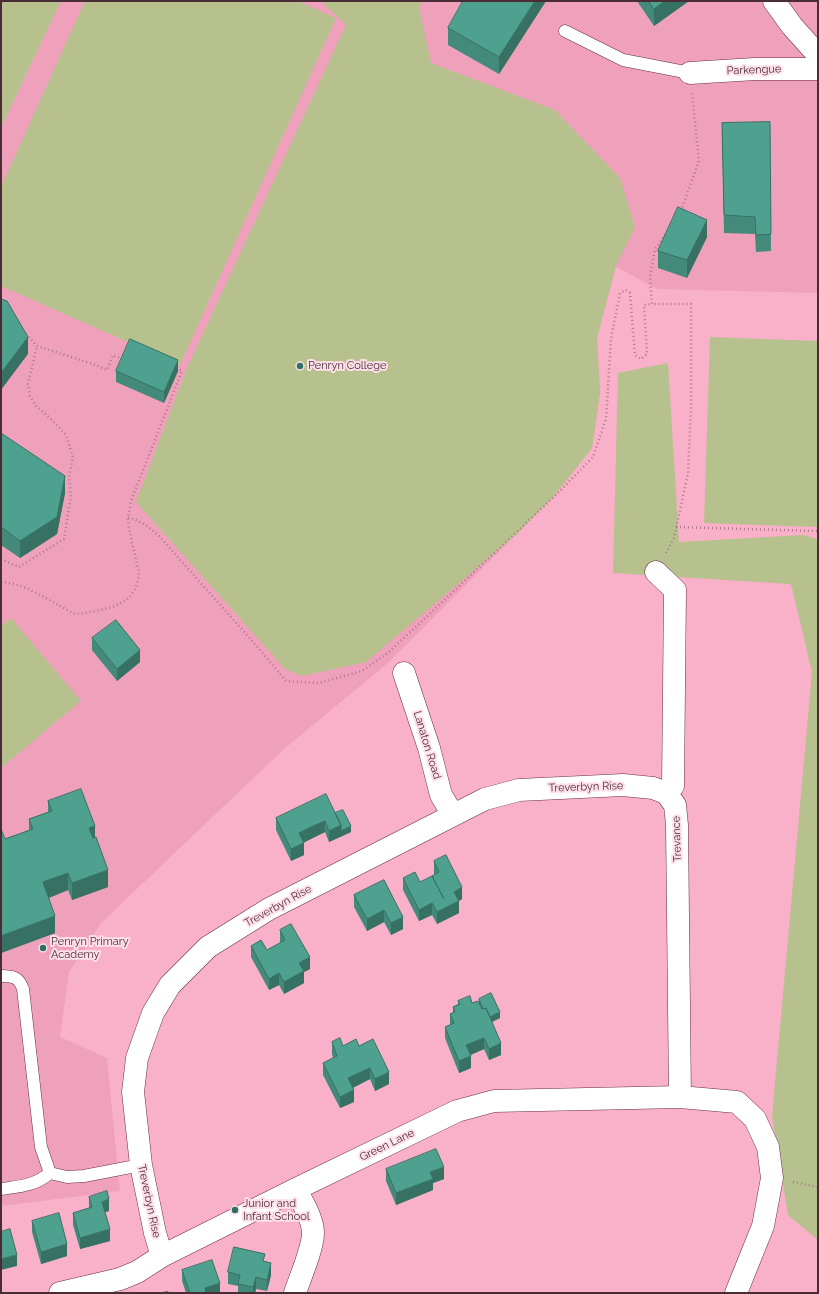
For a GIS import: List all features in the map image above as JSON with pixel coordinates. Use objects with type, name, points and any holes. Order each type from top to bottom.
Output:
[{"type":"street","points":[[774,1],[792,26],[818,55]]},
{"type":"street","name":"Parkengue","points":[[690,73],[755,69],[818,68]]},
{"type":"street","points":[[656,572],[675,590],[673,786],[666,793]]},
{"type":"street","name":"Lanaton Road","points":[[404,673],[429,748],[441,795],[453,815]]},
{"type":"street","name":"Treverbyn Rise","points":[[162,1256],[155,1233],[141,1165],[133,1092],[137,1058],[153,1013],[170,985],[208,947],[269,910],[485,799],[519,790],[623,786],[653,788],[666,793]]},
{"type":"street","name":"Trevance","points":[[666,793],[675,805],[677,826],[680,1097]]},
{"type":"street","name":"Green Lane","points":[[60,1293],[120,1279],[137,1272],[162,1256],[457,1111],[494,1101],[680,1097],[737,1102],[755,1119],[768,1147],[772,1178],[763,1226],[736,1293]]},
{"type":"street","points":[[295,1293],[313,1233],[310,1219],[296,1189]]},
{"type":"lane","points":[[565,31],[623,60],[690,73]]},
{"type":"lane","points":[[1,976],[16,978],[21,983],[23,990],[41,1147],[50,1173]]},
{"type":"lane","points":[[50,1173],[67,1176],[84,1176],[141,1165]]},
{"type":"lane","points":[[1,1189],[31,1184],[42,1180],[50,1173]]},
{"type":"path","points":[[678,216],[682,210],[699,161],[690,73]]},
{"type":"path","points":[[652,304],[650,276],[655,249],[671,227]]},
{"type":"path","points":[[128,518],[136,519],[159,536],[286,681],[319,683],[362,671],[389,652],[558,493],[593,457],[606,419],[611,339],[620,293],[626,290],[630,293],[635,355],[640,359],[647,354],[644,305],[691,304],[691,408],[688,473],[674,538],[656,572]]},
{"type":"path","points":[[23,331],[37,346],[108,370],[113,355],[123,360],[126,353]]},
{"type":"path","points":[[1,559],[19,567],[64,539],[71,496],[69,477],[73,457],[66,435],[36,406],[30,396],[28,384],[37,346]]},
{"type":"path","points":[[1,582],[11,583],[27,589],[76,614],[104,610],[124,603],[135,590],[139,574],[132,547],[128,518],[131,501],[182,371],[169,365]]},
{"type":"path","points":[[676,527],[818,531]]},
{"type":"shaded area","name":"Penryn College","points":[[61,1],[818,1],[818,293],[658,289],[616,267],[597,338],[600,393],[592,448],[554,496],[388,663],[284,749],[101,923],[69,972],[60,1037],[107,1058],[120,1191],[1,1206],[1,128]]},
{"type":"green space","points":[[1,1],[61,1],[1,128]]},
{"type":"green space","points":[[85,1],[298,1],[336,18],[180,365],[1,286],[1,187]]},
{"type":"green space","points":[[321,1],[423,1],[419,7],[431,63],[555,110],[620,178],[635,227],[616,266],[597,338],[600,393],[592,448],[554,496],[519,532],[366,662],[302,676],[285,669],[136,502],[187,368],[346,25]]},
{"type":"green space","points":[[710,337],[818,341],[818,527],[704,523]]},
{"type":"green space","points":[[668,363],[679,542],[803,535],[818,539],[818,1240],[788,1215],[772,1116],[812,672],[791,584],[613,573],[618,373]]},
{"type":"green space","points":[[11,618],[81,701],[1,768],[1,626]]},
{"type":"building","points":[[463,1],[535,1],[499,57],[448,28]]},
{"type":"building","points":[[649,1],[665,1],[654,9]]},
{"type":"building","points":[[770,122],[771,234],[756,235],[755,217],[724,215],[722,123]]},
{"type":"building","points":[[678,207],[707,220],[687,260],[658,251]]},
{"type":"building","points":[[1,299],[7,301],[28,337],[1,373]]},
{"type":"building","points":[[130,339],[178,360],[164,392],[116,371]]},
{"type":"building","points":[[1,433],[65,476],[57,517],[20,541],[1,527]]},
{"type":"building","points":[[116,620],[140,650],[117,669],[92,638]]},
{"type":"building","points":[[81,789],[95,826],[89,828],[93,838],[96,837],[108,870],[72,883],[68,873],[43,882],[55,916],[1,936],[1,829],[5,839],[33,829],[29,819],[52,811],[48,801]]},
{"type":"building","points":[[326,794],[341,825],[329,831],[325,821],[313,826],[299,833],[304,843],[291,849],[276,818]]},
{"type":"building","points":[[343,810],[351,826],[341,831],[341,825],[335,813]]},
{"type":"building","points":[[446,855],[462,887],[454,892],[459,901],[437,912],[432,903],[419,910],[403,878],[415,872],[420,882],[439,872],[434,861]]},
{"type":"building","points":[[384,880],[403,917],[391,923],[384,910],[367,919],[354,895]]},
{"type":"building","points":[[291,924],[310,957],[299,963],[304,971],[284,982],[279,973],[269,979],[251,946],[261,940],[267,950],[285,940],[280,930]]},
{"type":"building","points":[[491,993],[500,1012],[490,1017],[486,1008],[483,1009],[479,999]]},
{"type":"building","points":[[470,996],[472,1003],[478,1001],[482,1009],[486,1008],[501,1043],[489,1049],[484,1038],[466,1045],[471,1056],[459,1061],[445,1027],[454,1023],[450,1014],[455,1012],[453,1007],[460,1004],[458,1001]]},
{"type":"building","points":[[340,1038],[343,1046],[356,1039],[359,1046],[373,1039],[389,1072],[375,1079],[370,1068],[348,1078],[354,1090],[340,1097],[323,1063],[337,1056],[332,1042]]},
{"type":"building","points":[[436,1149],[444,1167],[430,1172],[433,1179],[396,1193],[386,1169]]},
{"type":"building","points":[[107,1191],[109,1199],[102,1202],[110,1229],[80,1238],[73,1213],[92,1207],[89,1197]]},
{"type":"building","points":[[59,1213],[67,1244],[41,1252],[32,1221]]},
{"type":"building","points":[[10,1229],[17,1255],[1,1259],[1,1232]]},
{"type":"building","points":[[234,1247],[265,1254],[263,1261],[271,1263],[267,1280],[256,1277],[253,1287],[238,1284],[240,1275],[228,1272]]},
{"type":"building","points":[[212,1260],[220,1283],[205,1288],[206,1293],[190,1293],[182,1270]]},
{"type":"place","name":"Penryn College","points":[[300,366]]},
{"type":"place","name":"Penryn Primary Academy","points":[[43,948]]},
{"type":"place","name":"Junior and Infant School","points":[[235,1210]]}]
